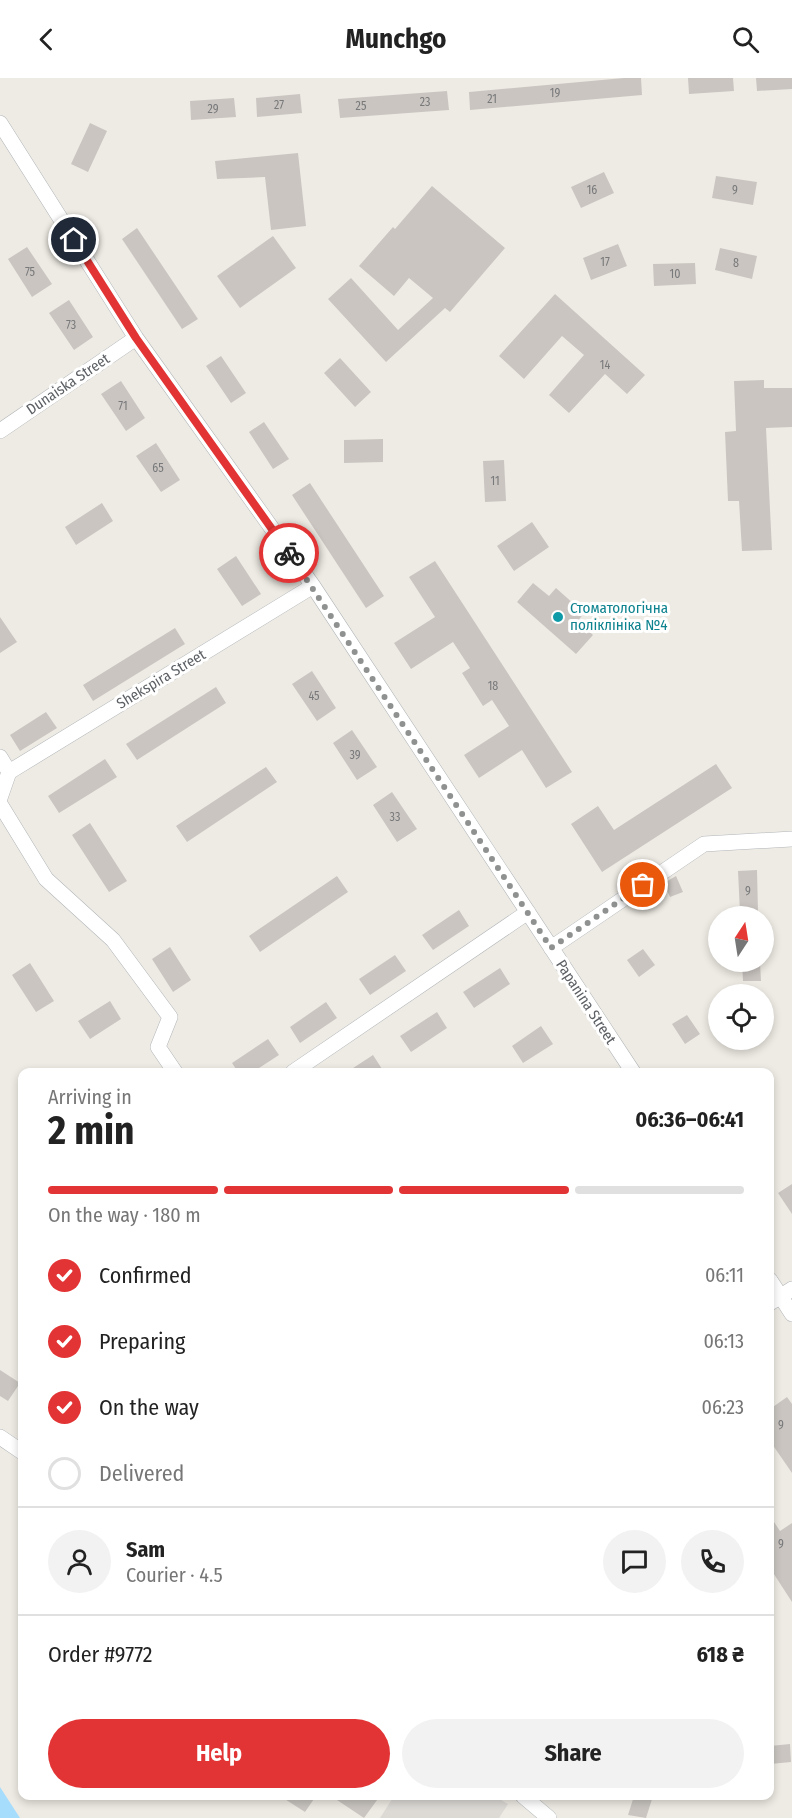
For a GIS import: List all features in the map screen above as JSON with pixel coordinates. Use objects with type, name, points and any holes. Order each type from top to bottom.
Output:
[{"type":"street","name":"Papanina Street","points":[[0,123],[136,338],[313,586],[630,1068]]},
{"type":"street","name":"Dunaiska Street","points":[[0,431],[136,338]]},
{"type":"street","name":"Shekspira Street","points":[[9,772],[313,586]]},
{"type":"street","points":[[0,758],[9,772],[0,798]]},
{"type":"street","points":[[0,804],[46,879],[113,940],[170,1017],[158,1047],[172,1068]]},
{"type":"street","points":[[551,948],[704,844],[792,839]]},
{"type":"street","points":[[299,1068],[528,912]]},
{"type":"street","points":[[781,1296],[792,1314]]},
{"type":"street","points":[[0,1437],[18,1449]]},
{"type":"street","points":[[528,1800],[549,1818]]},
{"type":"shaded area","points":[[391,1800],[501,1800],[508,1804],[499,1818],[380,1818]]},
{"type":"water","points":[[0,1787],[20,1818],[0,1818]]},
{"type":"building","points":[[641,78],[642,95],[470,110],[469,92]]},
{"type":"building","points":[[688,78],[733,78],[734,91],[689,94]]},
{"type":"building","points":[[756,78],[792,78],[792,89],[757,91]]},
{"type":"building","points":[[447,91],[449,110],[340,118],[338,99]]},
{"type":"building","points":[[300,94],[302,113],[257,117],[256,98]]},
{"type":"building","points":[[234,98],[236,117],[191,120],[190,101]]},
{"type":"building","points":[[90,123],[107,131],[88,172],[71,164]]},
{"type":"building","points":[[298,153],[306,226],[271,230],[265,177],[217,179],[215,161]]},
{"type":"building","points":[[604,172],[614,193],[581,208],[571,187]]},
{"type":"building","points":[[716,176],[757,182],[753,205],[712,198]]},
{"type":"building","points":[[432,186],[505,248],[450,312],[445,308],[386,362],[328,299],[351,278],[398,330],[433,298],[409,278],[394,296],[359,266]]},
{"type":"building","points":[[137,228],[198,319],[182,329],[122,239]]},
{"type":"building","points":[[273,236],[296,268],[240,308],[217,276]]},
{"type":"building","points":[[618,244],[627,266],[591,280],[583,258]]},
{"type":"building","points":[[27,247],[52,284],[32,297],[8,259]]},
{"type":"building","points":[[720,248],[757,256],[752,279],[715,270]]},
{"type":"building","points":[[695,263],[696,284],[654,286],[653,264]]},
{"type":"building","points":[[555,294],[645,375],[627,394],[605,374],[569,413],[549,395],[584,355],[562,336],[524,379],[499,356]]},
{"type":"building","points":[[69,300],[93,337],[74,350],[49,313]]},
{"type":"building","points":[[221,356],[246,393],[231,403],[206,366]]},
{"type":"building","points":[[340,358],[371,392],[355,407],[324,373]]},
{"type":"building","points":[[764,380],[764,388],[792,388],[792,427],[766,428],[772,550],[742,551],[739,501],[728,501],[725,432],[736,431],[734,381]]},
{"type":"building","points":[[121,381],[145,418],[126,431],[101,394]]},
{"type":"building","points":[[264,422],[289,459],[273,469],[249,432]]},
{"type":"building","points":[[383,439],[383,462],[344,463],[344,440]]},
{"type":"building","points":[[156,443],[180,480],[161,492],[136,456]]},
{"type":"building","points":[[504,460],[506,501],[485,502],[483,461]]},
{"type":"building","points":[[310,483],[384,596],[366,608],[292,495]]},
{"type":"building","points":[[102,503],[113,521],[76,545],[65,527]]},
{"type":"building","points":[[532,522],[549,547],[514,571],[497,546]]},
{"type":"building","points":[[236,556],[261,594],[242,606],[217,569]]},
{"type":"building","points":[[435,561],[572,772],[546,788],[522,750],[479,778],[464,755],[509,726],[492,700],[483,706],[462,673],[470,668],[453,642],[411,669],[394,643],[435,617],[409,577]]},
{"type":"building","name":"Стоматологічна поліклініка №4","points":[[533,583],[549,596],[556,588],[584,613],[578,621],[593,635],[576,654],[517,602]]},
{"type":"building","points":[[0,617],[17,642],[0,653]]},
{"type":"building","points":[[175,628],[185,644],[93,701],[83,685]]},
{"type":"building","points":[[312,671],[336,708],[317,721],[292,684]]},
{"type":"building","points":[[216,687],[226,703],[137,760],[126,744]]},
{"type":"building","points":[[46,712],[57,728],[20,751],[10,735]]},
{"type":"building","points":[[352,730],[377,767],[357,780],[333,743]]},
{"type":"building","points":[[105,759],[117,777],[59,813],[48,796]]},
{"type":"building","points":[[716,764],[732,788],[602,872],[571,824],[598,806],[614,830]]},
{"type":"building","points":[[266,767],[277,782],[187,842],[176,826]]},
{"type":"building","points":[[392,792],[417,829],[397,842],[373,805]]},
{"type":"building","points":[[90,823],[127,881],[109,892],[72,835]]},
{"type":"building","points":[[757,870],[758,906],[740,906],[738,871]]},
{"type":"building","points":[[337,876],[348,892],[260,952],[249,936]]},
{"type":"building","points":[[676,876],[683,892],[670,897],[664,883]]},
{"type":"building","points":[[459,910],[469,926],[433,950],[422,935]]},
{"type":"building","points":[[170,947],[191,980],[173,992],[152,959]]},
{"type":"building","points":[[643,949],[655,965],[639,977],[627,960]]},
{"type":"building","points":[[395,955],[406,971],[370,995],[359,979]]},
{"type":"building","points":[[30,963],[54,1001],[36,1012],[12,975]]},
{"type":"building","points":[[500,968],[510,984],[474,1008],[463,992]]},
{"type":"building","points":[[743,972],[761,972],[761,981],[743,981]]},
{"type":"building","points":[[110,1001],[121,1019],[90,1039],[78,1021]]},
{"type":"building","points":[[326,1002],[337,1018],[300,1043],[290,1027]]},
{"type":"building","points":[[437,1012],[447,1028],[411,1052],[400,1036]]},
{"type":"building","points":[[687,1015],[700,1034],[685,1044],[672,1024]]},
{"type":"building","points":[[541,1026],[553,1044],[523,1063],[512,1046]]},
{"type":"building","points":[[268,1039],[279,1055],[259,1068],[235,1068],[232,1063]]},
{"type":"building","points":[[373,1055],[381,1068],[353,1068]]},
{"type":"building","points":[[792,1184],[792,1214],[778,1193]]},
{"type":"building","points":[[0,1370],[18,1382],[18,1386],[8,1401],[0,1396]]},
{"type":"building","points":[[787,1397],[792,1404],[792,1473],[774,1447],[774,1406]]},
{"type":"building","points":[[774,1522],[780,1531],[792,1523],[792,1602],[774,1574]]},
{"type":"building","points":[[790,1744],[791,1762],[774,1764],[774,1746]]},
{"type":"building","points":[[286,1800],[313,1800],[305,1812]]},
{"type":"building","points":[[337,1800],[377,1800],[364,1818]]},
{"type":"building","points":[[633,1800],[652,1800],[646,1818],[628,1815]]},
{"type":"way so far","points":[[289,553],[551,948],[643,885]]},
{"type":"place","name":"Стоматологічна поліклініка №4","points":[[558,617]]},
{"type":"route","points":[[74,240],[136,338],[289,553]]}]
